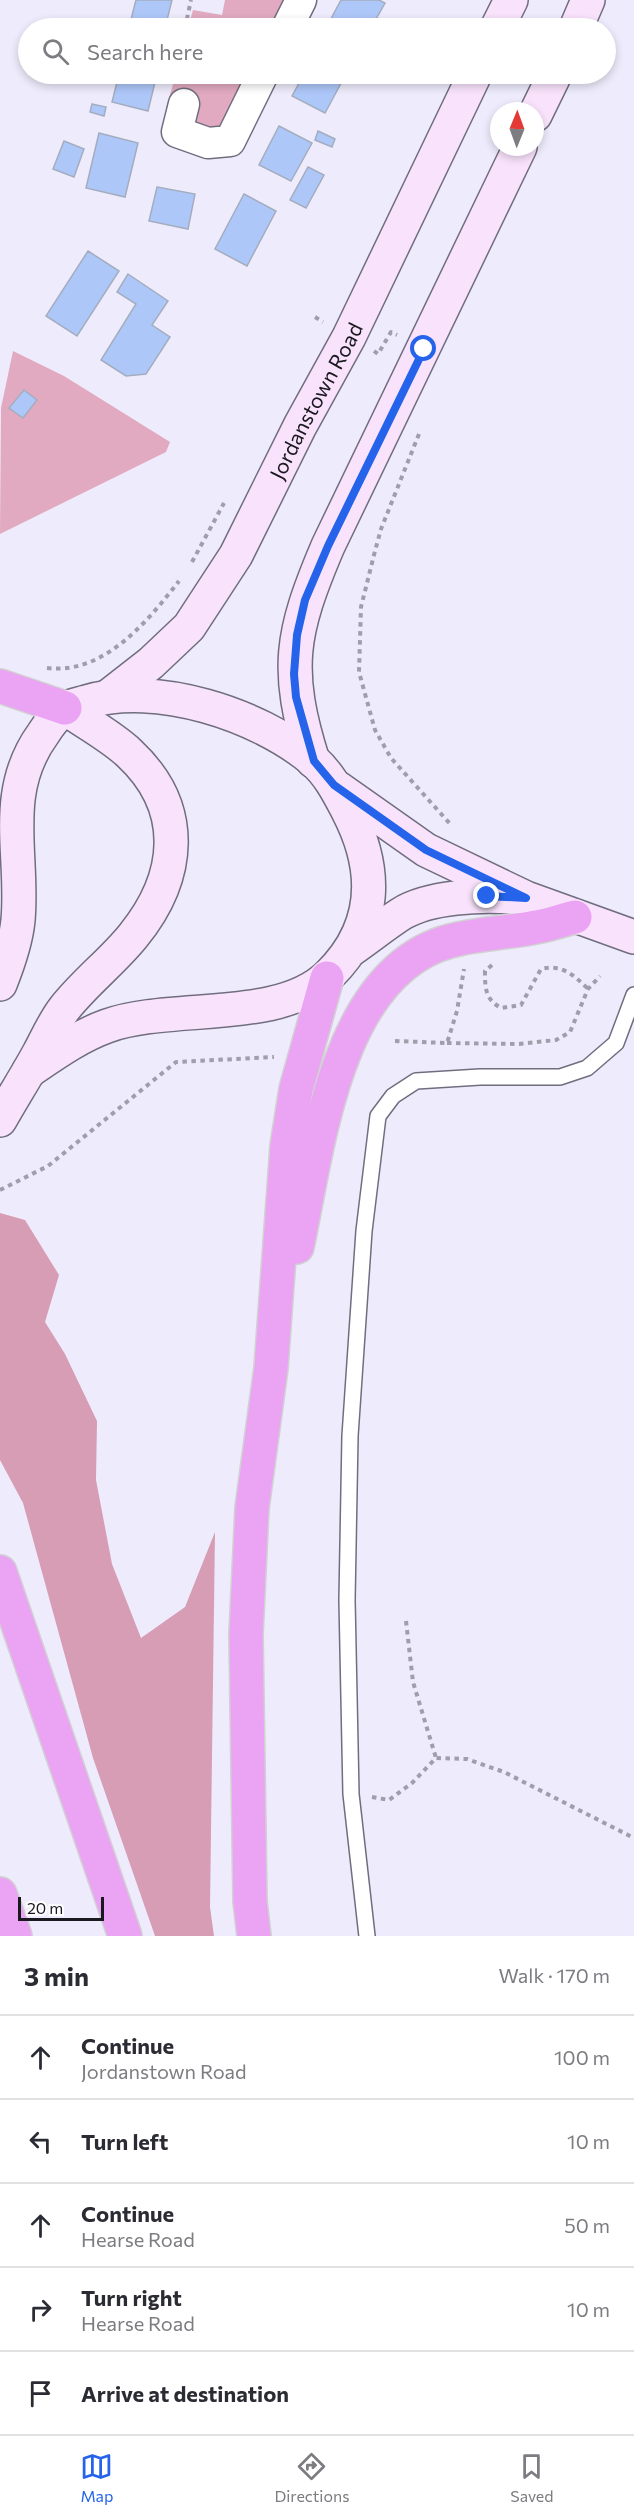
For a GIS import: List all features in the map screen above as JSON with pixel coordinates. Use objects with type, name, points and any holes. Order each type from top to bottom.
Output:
[{"type":"highway","points":[[8,689],[65,708]]},
{"type":"highway","points":[[271,1368],[327,1108],[356,1027],[372,998],[395,972],[416,956],[449,941],[535,928],[575,917]]},
{"type":"highway","points":[[254,1936],[250,1901],[246,1634],[252,1508],[271,1368],[289,1134],[296,1089],[327,978]]},
{"type":"highway","points":[[0,1572],[125,1936]]},
{"type":"highway","points":[[0,1894],[15,1936]]},
{"type":"main road","points":[[502,18],[511,0]]},
{"type":"main road","points":[[580,18],[588,0]]},
{"type":"main road","name":"Jordanstown Road","points":[[110,695],[151,663],[189,627],[236,555],[300,426],[349,336],[470,84]]},
{"type":"main road","points":[[541,102],[550,84]]},
{"type":"main road","points":[[314,761],[300,720],[294,674],[297,635],[305,600],[328,546],[516,156]]},
{"type":"main road","points":[[0,984],[9,962],[18,921],[16,817],[23,770],[42,735],[65,708],[110,695],[156,697],[207,706],[268,731],[314,761],[334,785],[354,823],[368,861],[367,911],[351,951]]},
{"type":"main road","points":[[0,1120],[62,1012],[83,986],[132,937],[155,905],[168,880],[172,847],[167,811],[148,773],[128,751],[65,708]]},
{"type":"main road","points":[[334,785],[426,850],[526,898],[634,937]]},
{"type":"main road","points":[[29,1071],[65,1047],[109,1025],[154,1016],[235,1009],[296,996],[327,978],[351,951],[403,913],[448,899],[487,896],[526,898]]},
{"type":"street","points":[[292,18],[301,0]]},
{"type":"street","points":[[184,104],[177,132],[208,143],[230,141],[259,84]]},
{"type":"lane","points":[[367,1936],[351,1794],[347,1599],[350,1436],[364,1232],[371,1158],[378,1116],[393,1096],[416,1081],[480,1077],[560,1077],[587,1068],[616,1043],[634,995]]},
{"type":"path","points":[[187,18],[191,0]]},
{"type":"path","points":[[420,431],[381,529],[375,551],[361,608],[359,672],[375,730],[391,758],[452,826]]},
{"type":"path","points":[[191,564],[227,498]]},
{"type":"path","points":[[8,689],[33,666],[58,669],[86,665],[118,645],[156,611],[186,573]]},
{"type":"path","points":[[495,963],[484,971],[485,987],[492,1003],[501,1008],[521,1005],[541,969],[552,966],[566,970],[588,989]]},
{"type":"path","points":[[447,1043],[457,1011],[465,967]]},
{"type":"path","points":[[395,1041],[519,1044],[556,1040],[570,1032],[588,989],[600,976]]},
{"type":"path","points":[[0,1190],[48,1166],[176,1062],[278,1057]]},
{"type":"path","points":[[406,1621],[413,1682],[436,1758]]},
{"type":"path","points":[[351,1794],[389,1800],[412,1783],[436,1758],[467,1759],[504,1772],[634,1838]]},
{"type":"shaded area","points":[[225,0],[286,0],[277,18],[191,18],[193,10],[222,15]]},
{"type":"shaded area","points":[[173,84],[244,84],[219,132],[200,137],[188,113],[166,108]]},
{"type":"shaded area","points":[[13,351],[64,376],[170,442],[166,452],[0,534],[1,408]]},
{"type":"shaded area","points":[[0,1213],[25,1220],[59,1275],[45,1322],[65,1354],[97,1421],[96,1480],[112,1564],[141,1638],[185,1607],[215,1532],[210,1907],[214,1936],[155,1936],[93,1758],[23,1503],[0,1460]]},
{"type":"building","points":[[136,0],[172,0],[168,18],[131,18]]},
{"type":"building","points":[[341,0],[379,0],[385,3],[377,18],[331,18]]},
{"type":"building","points":[[116,84],[155,84],[148,111],[112,102]]},
{"type":"building","points":[[299,84],[341,84],[325,113],[292,96]]},
{"type":"building","points":[[92,104],[106,107],[104,116],[90,112]]},
{"type":"building","points":[[279,126],[312,143],[291,181],[259,165]]},
{"type":"building","points":[[318,131],[335,139],[332,147],[315,140]]},
{"type":"building","points":[[99,133],[138,143],[125,197],[86,188]]},
{"type":"building","points":[[64,141],[84,149],[74,177],[53,169]]},
{"type":"building","points":[[308,167],[324,175],[306,208],[290,200]]},
{"type":"building","points":[[157,187],[195,194],[188,229],[149,221]]},
{"type":"building","points":[[244,194],[276,211],[247,266],[215,249]]},
{"type":"building","points":[[88,251],[119,271],[77,336],[46,316]]},
{"type":"building","points":[[128,274],[168,301],[152,325],[170,337],[146,374],[126,376],[101,360],[136,304],[117,292]]},
{"type":"building","points":[[24,390],[37,400],[23,418],[9,408]]},
{"type":"route","points":[[424,349],[328,546],[305,600],[297,635],[294,674],[296,697],[300,720],[314,761],[334,785],[426,850],[526,898],[487,896]]}]
